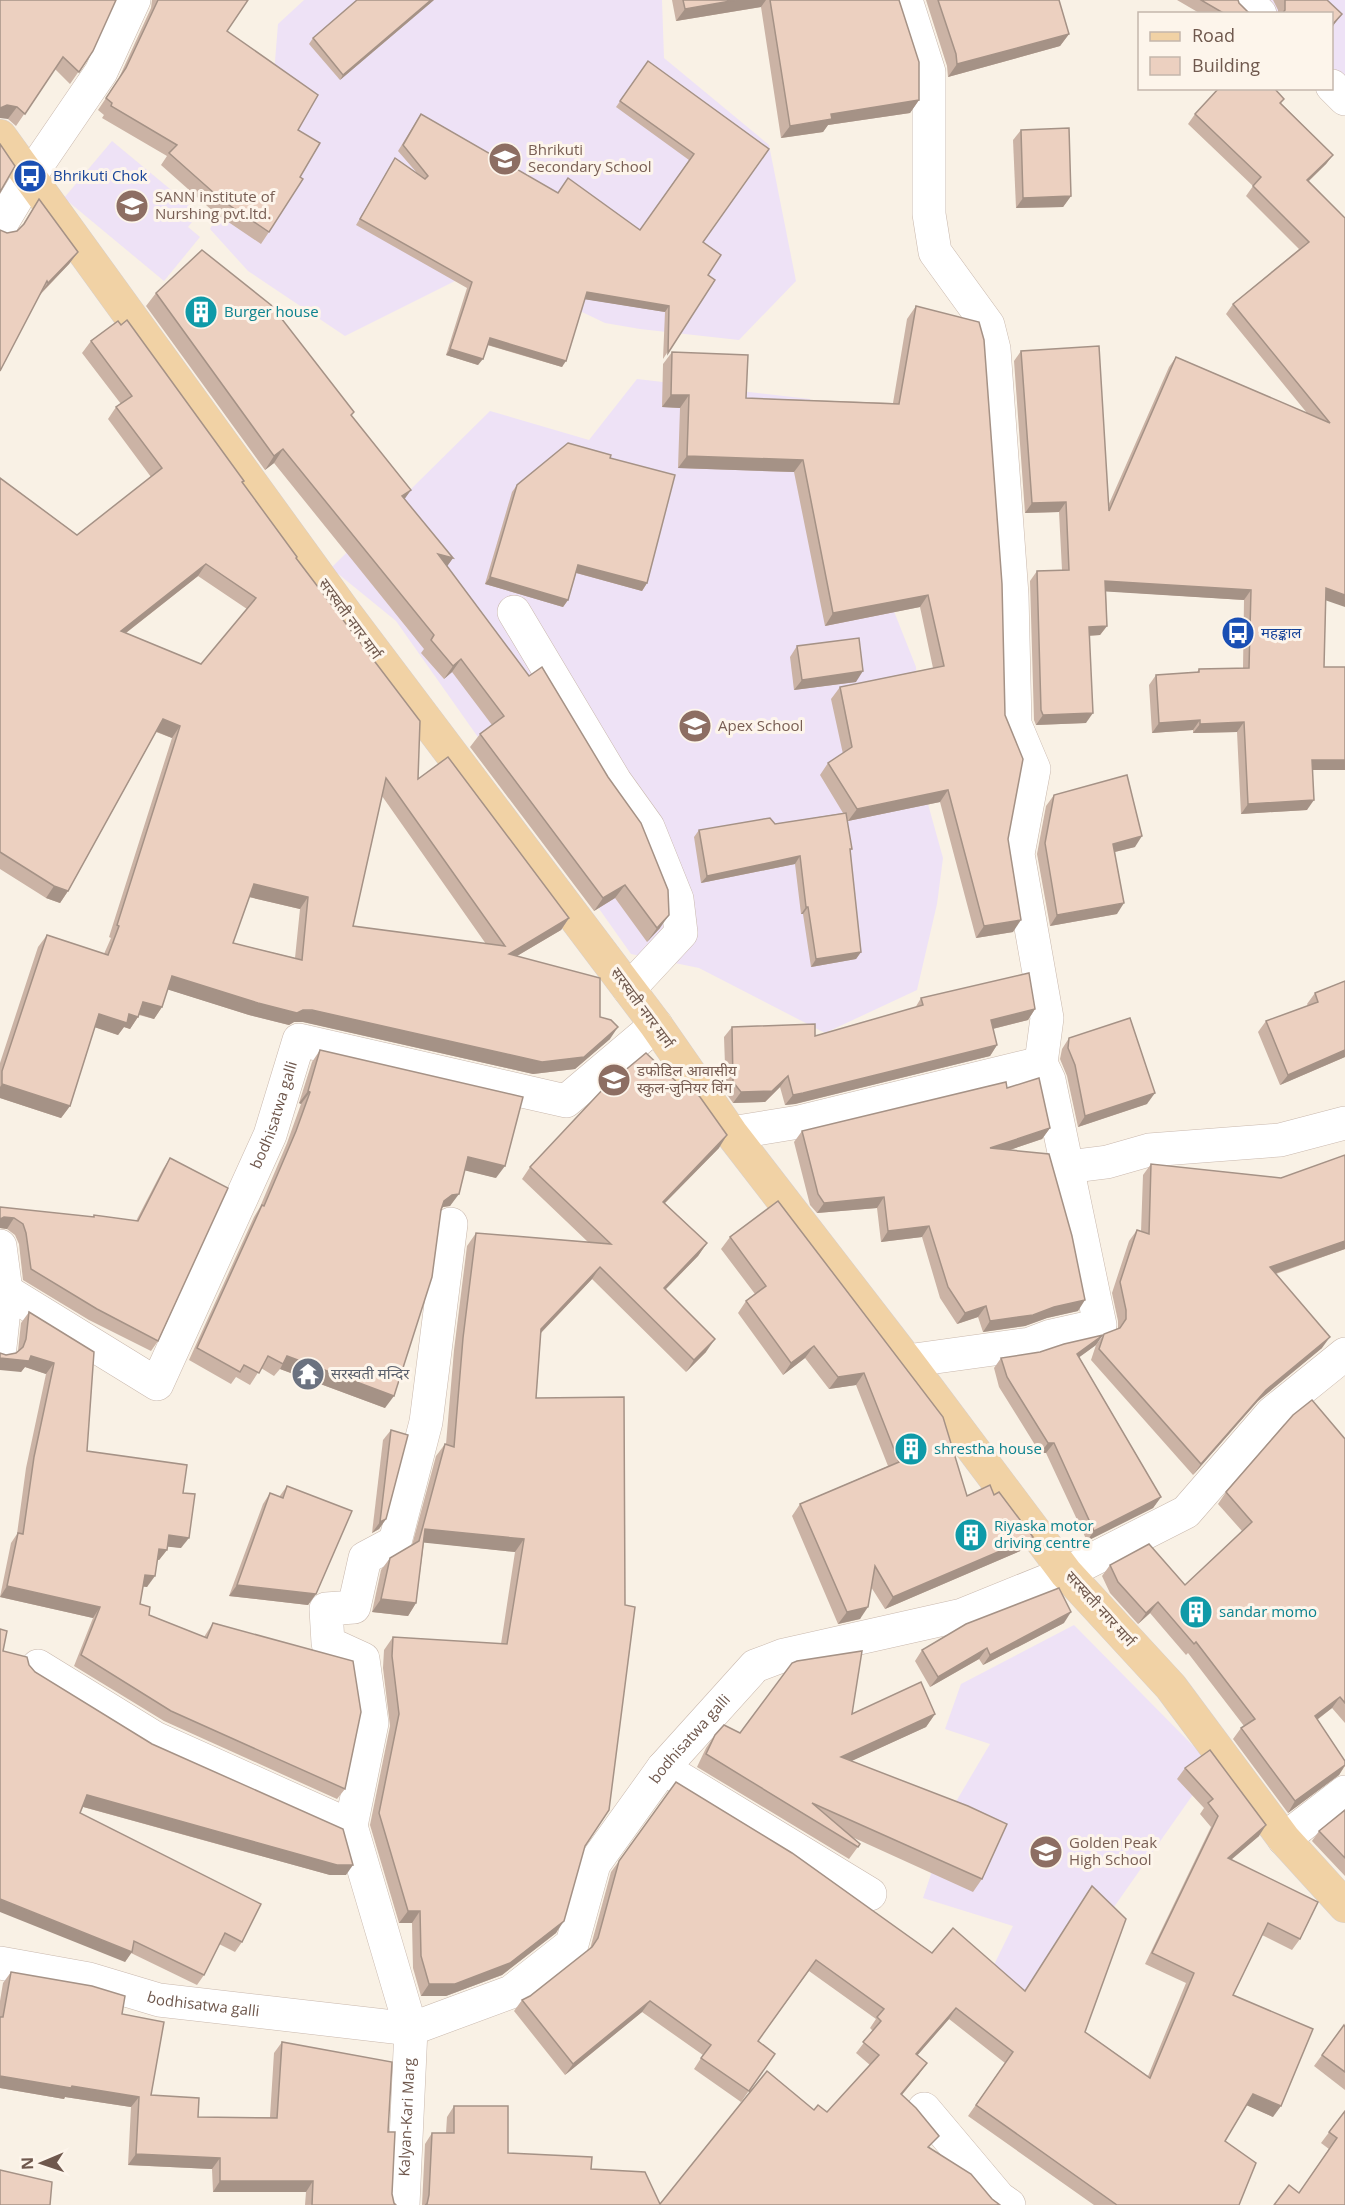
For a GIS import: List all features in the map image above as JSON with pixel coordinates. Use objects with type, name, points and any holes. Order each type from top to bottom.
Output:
[{"type":"main road","name":"सरस्वती नगर मार्ग","points":[[0,136],[346,614],[656,1025],[731,1133],[908,1361],[1066,1573],[1171,1687],[1284,1839],[1345,1906]]},
{"type":"street","points":[[0,226],[30,176],[101,72],[134,0]]},
{"type":"street","points":[[906,0],[929,72],[929,214],[935,252],[988,325],[994,349],[1012,595],[1015,724],[1034,769],[1018,854],[1047,1018],[1041,1064],[1049,1080],[1100,1325],[1051,1336],[1030,1344],[908,1361]]},
{"type":"street","points":[[1246,0],[1258,12]]},
{"type":"street","points":[[1333,87],[1345,99]]},
{"type":"street","points":[[514,612],[615,781],[648,827],[677,899],[681,933],[629,989]]},
{"type":"street","name":"bodhisatwa galli","points":[[6,1291],[157,1384],[270,1135],[299,1040],[566,1101],[656,1025]]},
{"type":"street","points":[[731,1133],[799,1122],[1041,1064]]},
{"type":"street","points":[[1067,1167],[1107,1162],[1149,1150],[1280,1140],[1345,1123]]},
{"type":"street","points":[[411,2029],[351,1826],[372,1723],[363,1659],[328,1643],[326,1609],[354,1607],[364,1558],[395,1542],[426,1422],[451,1224]]},
{"type":"street","points":[[0,1246],[6,1291],[0,1347]]},
{"type":"street","name":"bodhisatwa galli","points":[[0,1963],[89,1979],[159,2000],[411,2029],[511,1992],[572,1944],[594,1864],[663,1768],[755,1666],[784,1654],[962,1615],[1066,1573],[1186,1512],[1272,1413],[1345,1354]]},
{"type":"street","points":[[38,1666],[155,1738],[351,1826]]},
{"type":"street","points":[[663,1768],[870,1894]]},
{"type":"street","points":[[1284,1839],[1345,1792]]},
{"type":"street","name":"Kalyan-Kari Marg","points":[[403,2205],[411,2029]]},
{"type":"street","points":[[924,2109],[999,2198],[1009,2205]]},
{"type":"shaded area","name":"Bhrikuti Secondary School","points":[[304,0],[662,0],[664,58],[769,145],[796,281],[739,340],[605,323],[532,288],[469,274],[345,336],[248,271],[210,229],[230,192],[273,86],[278,24]]},
{"type":"shaded area","points":[[1259,0],[1345,0],[1345,83],[1333,71],[1333,12],[1272,12]]},
{"type":"shaded area","name":"SANN institute of Nurshing pvt.ltd.","points":[[112,141],[199,213],[188,227],[200,237],[164,281],[64,198]]},
{"type":"shaded area","name":"Apex School","points":[[637,379],[810,399],[916,667],[923,786],[943,858],[937,904],[917,990],[825,1033],[699,968],[631,954],[396,621],[331,568],[490,411],[589,440]]},
{"type":"shaded area","name":"Golden Peak High School","points":[[1074,1625],[1213,1766],[1114,1907],[1062,2029],[986,1981],[1013,1926],[923,1898],[954,1805],[990,1744],[945,1729],[961,1684]]},
{"type":"building","points":[[0,0],[116,0],[93,51],[79,72],[63,57],[25,114],[17,107],[7,105],[0,108]]},
{"type":"building","points":[[158,0],[248,0],[227,31],[318,95],[298,130],[320,143],[300,177],[303,179],[269,232],[223,201],[169,153],[177,145],[111,106],[112,103],[106,98],[126,68]]},
{"type":"building","points":[[357,0],[431,0],[343,75],[313,38]]},
{"type":"building","points":[[683,0],[736,0],[685,9]]},
{"type":"building","points":[[770,0],[899,0],[919,62],[919,100],[831,114],[832,119],[790,126]]},
{"type":"building","points":[[938,0],[1059,0],[1069,34],[957,64],[956,54]]},
{"type":"building","points":[[1201,0],[1238,0],[1248,12],[1222,12]]},
{"type":"building","points":[[1285,0],[1327,0],[1342,14],[1333,24],[1333,12],[1284,12]]},
{"type":"building","points":[[648,61],[769,149],[703,242],[721,255],[708,275],[715,280],[668,353],[669,306],[587,292],[566,361],[490,338],[483,359],[450,349],[472,282],[360,219],[395,158],[425,179],[428,176],[403,145],[421,114],[558,193],[568,178],[640,230],[694,154],[620,101]]},
{"type":"building","points":[[1217,90],[1276,90],[1284,99],[1280,103],[1333,155],[1307,180],[1345,218],[1345,595],[1326,588],[1324,667],[1345,667],[1345,760],[1312,760],[1314,800],[1248,804],[1244,722],[1200,724],[1200,720],[1159,723],[1156,675],[1199,672],[1199,669],[1249,668],[1251,590],[1105,581],[1107,626],[1089,627],[1093,713],[1043,715],[1041,710],[1037,571],[1069,570],[1066,502],[1032,503],[1021,351],[1099,346],[1109,511],[1176,357],[1330,423],[1233,304],[1309,242],[1253,186],[1261,177],[1195,114]]},
{"type":"building","points":[[1069,128],[1071,196],[1023,198],[1021,130]]},
{"type":"building","points":[[0,144],[15,166],[0,192]]},
{"type":"building","points":[[39,199],[78,252],[48,283],[47,281],[0,371],[0,230],[7,233],[17,231],[24,224]]},
{"type":"building","points":[[202,250],[271,305],[354,412],[351,415],[411,490],[402,496],[453,558],[438,554],[529,676],[542,667],[608,777],[641,823],[668,890],[669,915],[657,928],[625,885],[603,898],[480,734],[504,716],[461,659],[453,666],[431,640],[434,635],[283,449],[274,456],[156,293]]},
{"type":"building","points":[[916,306],[979,322],[984,340],[1002,584],[1005,715],[1023,759],[1008,839],[1021,920],[984,926],[948,790],[857,809],[828,763],[852,747],[840,687],[944,666],[928,595],[833,613],[803,460],[687,456],[689,395],[671,395],[672,352],[748,355],[746,398],[899,404]]},
{"type":"building","points":[[127,320],[244,481],[242,482],[296,558],[420,721],[418,779],[448,757],[569,918],[509,954],[600,978],[600,1017],[611,1020],[618,1027],[584,1057],[542,1062],[312,1010],[297,1013],[172,976],[162,1007],[143,1002],[138,1017],[129,1014],[127,1023],[99,1014],[70,1106],[2,1084],[2,1071],[47,935],[108,955],[180,726],[163,719],[68,891],[54,886],[0,852],[0,478],[77,535],[162,468],[116,407],[132,396],[91,341],[118,321],[121,325]],"holes":[[[206,564],[256,598],[201,664],[121,631]],[[386,778],[505,946],[353,926]],[[254,884],[308,897],[302,960],[233,943]]]},
{"type":"building","points":[[568,443],[611,455],[610,458],[675,475],[647,583],[578,565],[568,600],[490,577],[517,485]]},
{"type":"building","points":[[859,638],[863,671],[802,680],[797,646]]},
{"type":"building","points":[[1127,775],[1142,836],[1113,844],[1124,903],[1057,915],[1045,843],[1054,795]]},
{"type":"building","points":[[846,813],[852,849],[850,849],[861,952],[816,959],[808,907],[806,907],[800,856],[707,876],[699,830],[770,818],[775,824]]},
{"type":"building","points":[[1029,973],[1035,1009],[991,1020],[997,1045],[793,1095],[788,1076],[772,1091],[741,1092],[733,1082],[732,1027],[815,1024],[815,1036],[923,1005],[921,998]]},
{"type":"building","points":[[1345,981],[1345,1050],[1288,1075],[1266,1021],[1318,1002],[1315,993]]},
{"type":"building","points":[[1130,1018],[1155,1093],[1085,1116],[1075,1065],[1068,1048],[1069,1038]]},
{"type":"building","points":[[320,1050],[523,1097],[505,1166],[468,1157],[459,1194],[452,1195],[444,1201],[432,1277],[394,1396],[287,1356],[283,1364],[268,1356],[259,1373],[244,1365],[240,1372],[197,1348],[262,1205],[264,1206],[296,1131],[310,1092],[308,1091]]},
{"type":"building","points":[[646,1053],[683,1088],[687,1084],[700,1097],[727,1135],[663,1202],[707,1243],[664,1288],[715,1339],[694,1360],[600,1267],[541,1329],[536,1398],[624,1397],[625,1605],[635,1607],[609,1810],[585,1846],[564,1921],[510,1963],[455,1984],[429,1984],[421,1956],[420,1911],[408,1911],[379,1813],[399,1714],[392,1656],[393,1637],[507,1644],[524,1539],[425,1529],[416,1603],[381,1599],[390,1558],[419,1541],[445,1444],[454,1447],[463,1338],[476,1233],[611,1244],[530,1167],[605,1087]]},
{"type":"building","points":[[1039,1078],[1050,1128],[990,1148],[1049,1154],[1072,1236],[1085,1300],[1054,1307],[1033,1315],[990,1321],[986,1306],[965,1313],[948,1287],[929,1226],[888,1231],[884,1197],[824,1203],[818,1194],[802,1131],[1006,1082],[1007,1088]]},
{"type":"building","points":[[1345,1155],[1345,1241],[1270,1267],[1330,1337],[1266,1390],[1201,1464],[1099,1349],[1104,1334],[1120,1328],[1126,1319],[1120,1282],[1137,1230],[1149,1234],[1151,1164],[1281,1178]]},
{"type":"building","points":[[170,1158],[228,1188],[158,1341],[97,1309],[31,1269],[23,1224],[14,1218],[0,1219],[0,1207],[138,1221]]},
{"type":"building","points":[[778,1201],[943,1417],[967,1496],[990,1485],[994,1495],[999,1492],[1033,1537],[893,1597],[875,1566],[868,1607],[847,1612],[800,1504],[899,1462],[864,1373],[838,1377],[814,1346],[791,1363],[746,1301],[766,1286],[730,1237]]},
{"type":"building","points":[[29,1312],[94,1352],[87,1451],[187,1465],[183,1493],[195,1494],[189,1538],[169,1535],[167,1550],[159,1549],[155,1576],[145,1575],[140,1604],[150,1607],[149,1615],[207,1638],[213,1623],[353,1661],[361,1712],[345,1789],[171,1711],[81,1655],[100,1607],[7,1586],[18,1533],[23,1534],[34,1457],[54,1363],[31,1356],[29,1361],[0,1358],[0,1353],[6,1355],[16,1353],[23,1347]]},
{"type":"building","points":[[1103,1335],[1077,1354],[1161,1497],[1094,1531],[1054,1443],[1048,1443],[1007,1377],[1001,1358],[1040,1352]]},
{"type":"building","points":[[1312,1400],[1345,1439],[1345,1703],[1340,1697],[1315,1716],[1345,1761],[1345,1765],[1295,1801],[1241,1728],[1255,1719],[1196,1642],[1194,1644],[1158,1602],[1146,1613],[1118,1582],[1110,1565],[1149,1544],[1185,1585],[1252,1522],[1226,1492],[1293,1415]]},
{"type":"building","points":[[391,1430],[408,1435],[386,1519],[380,1522]]},
{"type":"building","points":[[287,1486],[352,1511],[316,1594],[237,1585],[270,1493],[283,1498]]},
{"type":"building","points":[[1059,1588],[1071,1612],[990,1655],[987,1648],[938,1677],[922,1650],[966,1624]]},
{"type":"building","points":[[0,1629],[7,1631],[3,1651],[27,1657],[29,1665],[35,1672],[152,1744],[343,1829],[353,1865],[337,1865],[87,1795],[80,1813],[261,1904],[242,1942],[225,1933],[204,1975],[134,1941],[132,1952],[0,1899]]},
{"type":"building","points":[[862,1651],[852,1714],[921,1682],[935,1714],[841,1757],[968,1806],[1007,1824],[982,1879],[812,1803],[860,1844],[858,1847],[706,1754],[715,1735],[724,1725],[740,1733],[792,1663]]},
{"type":"building","points":[[1210,1750],[1266,1825],[1228,1858],[1318,1902],[1300,1939],[1268,1923],[1233,1995],[1313,2029],[1281,2106],[1253,2094],[1225,2141],[1256,2163],[1239,2205],[1117,2205],[976,2105],[1013,2052],[956,2008],[916,2054],[927,2063],[901,2094],[939,2136],[928,2147],[971,2174],[1000,2205],[425,2205],[429,2195],[432,2133],[454,2133],[454,2106],[508,2106],[508,2153],[592,2157],[591,2169],[645,2172],[660,2204],[767,2071],[814,2110],[818,2105],[827,2112],[879,2055],[863,2042],[881,2021],[877,2017],[884,2009],[816,1960],[758,2041],[775,2054],[749,2091],[701,2058],[711,2045],[650,2001],[573,2064],[522,2000],[592,1947],[598,1938],[619,1861],[676,1782],[792,1853],[932,1953],[953,1928],[1025,1991],[1092,1886],[1126,1919],[1085,2032],[1150,2078],[1194,1973],[1152,1953],[1218,1816],[1208,1803],[1213,1799],[1185,1768]]},
{"type":"building","points":[[1345,1810],[1345,1858],[1319,1831]]},
{"type":"building","points":[[11,1972],[92,1986],[125,1996],[122,2014],[164,2022],[151,2095],[199,2098],[198,2117],[277,2118],[282,2042],[392,2062],[388,2132],[395,2132],[392,2194],[396,2205],[312,2205],[313,2181],[220,2181],[220,2158],[136,2154],[139,2097],[0,2076],[0,2017],[3,2017]]},
{"type":"building","points":[[1344,2025],[1345,2027],[1345,2072],[1322,2055]]},
{"type":"building","points":[[1345,2111],[1345,2205],[1274,2205],[1289,2185],[1299,2193],[1337,2138],[1329,2132]]},
{"type":"building","points":[[0,2170],[52,2182],[50,2205],[0,2205]]},
{"type":"place","name":"Bhrikuti Secondary School","points":[[505,159]]},
{"type":"place","name":"Bhrikuti Chok","points":[[30,176]]},
{"type":"place","name":"SANN institute of Nurshing pvt.ltd.","points":[[132,206]]},
{"type":"place","name":"Burger house","points":[[201,312]]},
{"type":"place","name":"महङ्काल","points":[[1238,633]]},
{"type":"place","name":"Apex School","points":[[695,726]]},
{"type":"place","name":"डफोडिल आवासीय स्कुल-जुनियर विंग","points":[[614,1080]]},
{"type":"place","name":"सरस्वती मन्दिर","points":[[308,1374]]},
{"type":"place","name":"shrestha house","points":[[911,1449]]},
{"type":"place","name":"Riyaska motor driving centre","points":[[971,1535]]},
{"type":"place","name":"sandar momo","points":[[1196,1612]]},
{"type":"place","name":"Golden Peak High School","points":[[1046,1852]]}]
